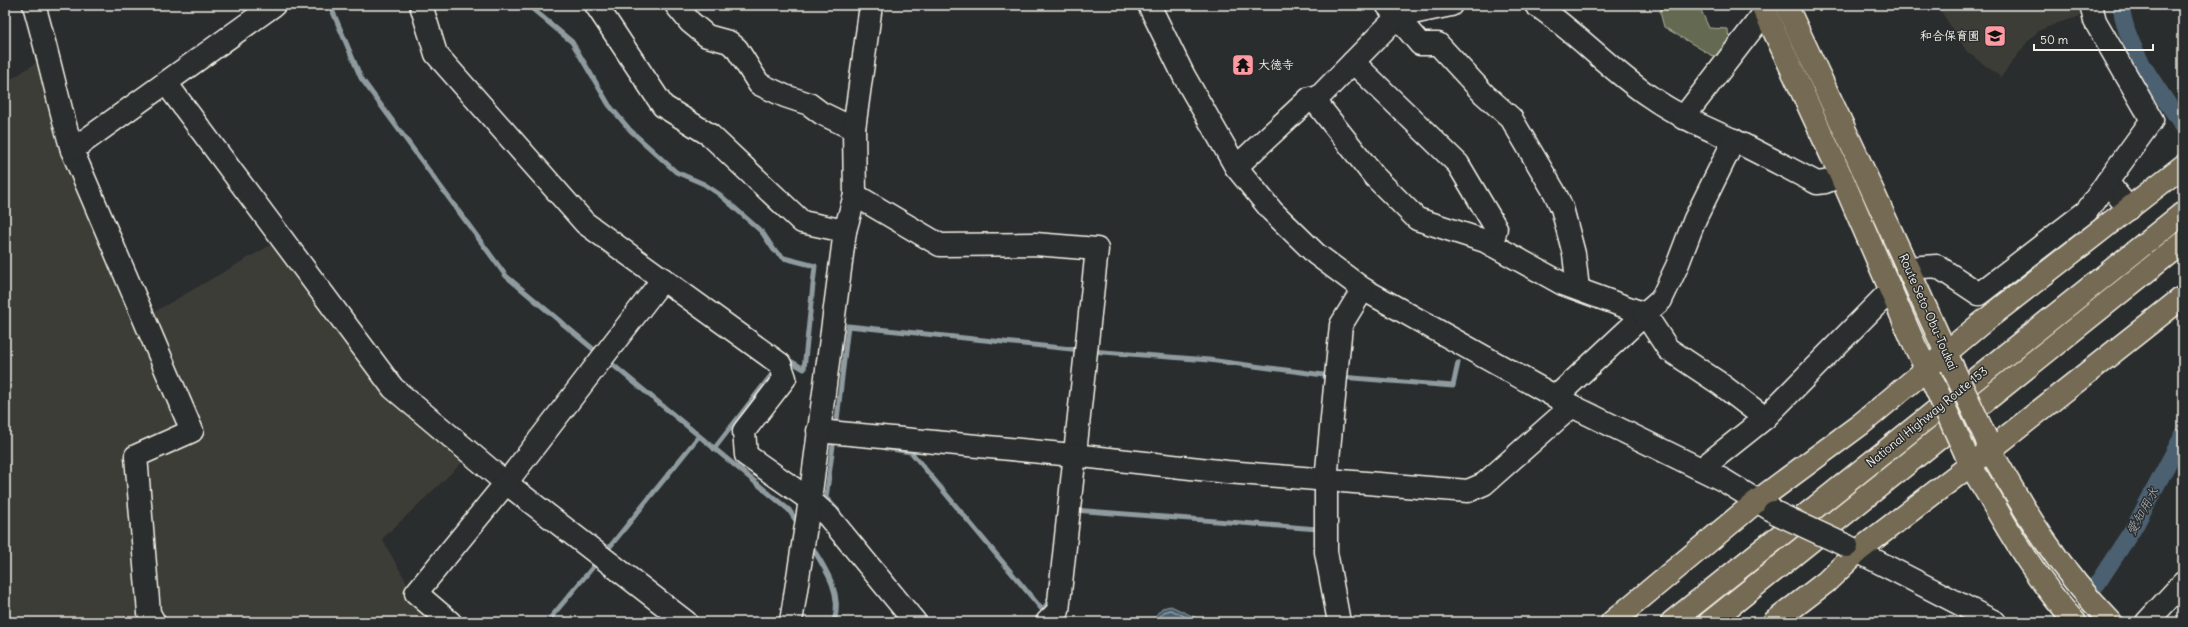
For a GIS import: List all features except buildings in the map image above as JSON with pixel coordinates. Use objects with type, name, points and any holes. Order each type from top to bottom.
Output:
[{"type":"main road","name":"Route Seto-Obu-Toukai","points":[[1761,7],[1841,176],[1967,459],[2043,584],[2075,622]]},
{"type":"main road","name":"Route Seto-Obu-Toukai","points":[[1789,10],[1988,444],[2038,532],[2057,560],[2111,622]]},
{"type":"main road","points":[[1612,622],[1766,506],[1861,424],[1930,376],[1949,360],[1978,326],[2183,166]]},
{"type":"main road","name":"National Highway Route 153","points":[[1672,622],[2183,213]]},
{"type":"main road","name":"National Highway Route 153","points":[[1710,622],[2183,242]]},
{"type":"main road","points":[[1774,622],[1826,582],[1852,549],[1967,459],[2183,297]]},
{"type":"street","points":[[34,5],[50,59],[61,113],[72,150],[192,431],[136,456],[149,613],[154,622]]},
{"type":"street","points":[[72,150],[274,5]]},
{"type":"street","points":[[421,5],[436,54],[585,223],[780,364],[785,378],[744,431],[746,455],[810,500],[828,516],[915,622]]},
{"type":"street","points":[[596,5],[663,106],[710,135],[802,222],[846,231]]},
{"type":"street","points":[[676,5],[690,22],[707,36],[729,42],[738,49],[759,84],[784,96],[809,104],[821,113],[854,129]]},
{"type":"street","points":[[791,622],[810,500],[818,431],[846,231],[855,195],[854,129],[871,5]]},
{"type":"street","points":[[1149,5],[1184,76],[1236,167],[1272,211],[1316,254],[1363,288],[1565,401],[1723,480],[1766,506],[1852,549],[1971,617],[1995,622]]},
{"type":"street","points":[[1315,101],[1353,62],[1392,11],[1451,5]]},
{"type":"street","points":[[1536,5],[1602,60],[1649,96],[1683,118],[1734,140],[1817,183],[1826,182],[1841,176]]},
{"type":"street","points":[[1907,268],[1937,266],[1979,294],[2087,211],[2152,120],[2095,22],[2090,5]]},
{"type":"street","points":[[1683,118],[1761,7]]},
{"type":"street","points":[[1392,11],[1420,44],[1438,44],[1484,94],[1511,118],[1555,193],[1562,208],[1574,254],[1578,289]]},
{"type":"street","points":[[1353,62],[1458,164],[1496,228],[1492,245]]},
{"type":"street","points":[[166,83],[393,388],[506,483],[686,622]]},
{"type":"street","points":[[1236,167],[1310,98],[1315,101],[1374,176],[1417,219],[1492,245],[1549,276],[1578,289],[1644,314],[1668,349],[1719,383],[1765,418]]},
{"type":"street","points":[[818,431],[1074,455],[1227,472],[1468,491],[1484,484],[1565,401],[1644,314],[1661,300],[1678,266],[1695,219],[1734,140]]},
{"type":"street","points":[[2107,182],[2129,209]]},
{"type":"street","points":[[855,195],[940,245],[1035,244],[1097,249],[1058,611],[1047,622]]},
{"type":"street","points":[[450,622],[416,593],[506,483],[663,279]]},
{"type":"street","points":[[1339,622],[1326,552],[1326,480],[1341,325],[1363,288]]},
{"type":"street","points":[[1700,469],[1765,418],[1891,290]]},
{"type":"street","points":[[2147,622],[2183,583]]},
{"type":"shaded area","name":"和合保育園","points":[[1937,5],[2084,5],[2087,14],[2038,31],[2028,41],[2001,77],[1967,52]]},
{"type":"shaded area","points":[[44,58],[142,319],[276,242],[465,460],[382,539],[429,622],[5,622],[5,83]]},
{"type":"green space","points":[[1662,5],[1703,5],[1701,10],[1709,28],[1728,29],[1729,44],[1716,58],[1664,27],[1660,12]]},
{"type":"water","points":[[1171,606],[1205,622],[1150,622],[1162,608]]},
{"type":"waterway","points":[[330,5],[361,78],[506,276],[599,354]]},
{"type":"waterway","points":[[528,5],[572,42],[609,105],[630,130],[676,172],[704,184],[719,194],[762,232],[774,250],[784,258],[815,266],[804,369],[785,358]]},
{"type":"waterway","name":"愛知用水","points":[[2121,5],[2124,22],[2136,53],[2183,126]]},
{"type":"waterway","points":[[836,428],[848,326],[1081,350]]},
{"type":"waterway","points":[[1090,351],[1209,360],[1331,376]]},
{"type":"waterway","points":[[607,360],[789,510],[799,525]]},
{"type":"waterway","points":[[1341,377],[1453,386],[1458,363]]},
{"type":"waterway","points":[[714,449],[776,369]]},
{"type":"waterway","name":"愛知用水","points":[[2097,584],[2135,526],[2183,435]]},
{"type":"waterway","points":[[604,554],[699,436]]},
{"type":"waterway","points":[[834,438],[826,498],[838,511]]},
{"type":"waterway","points":[[885,448],[911,452],[1045,613]]},
{"type":"waterway","points":[[1074,510],[1318,529]]},
{"type":"waterway","points":[[810,544],[831,581],[836,601],[834,622]]},
{"type":"waterway","points":[[547,622],[598,561]]},
{"type":"waterway","points":[[1043,611],[1049,600]]},
{"type":"place","name":"和合保育園","points":[[1995,36]]},
{"type":"place","name":"大徳寺","points":[[1243,65]]}]
